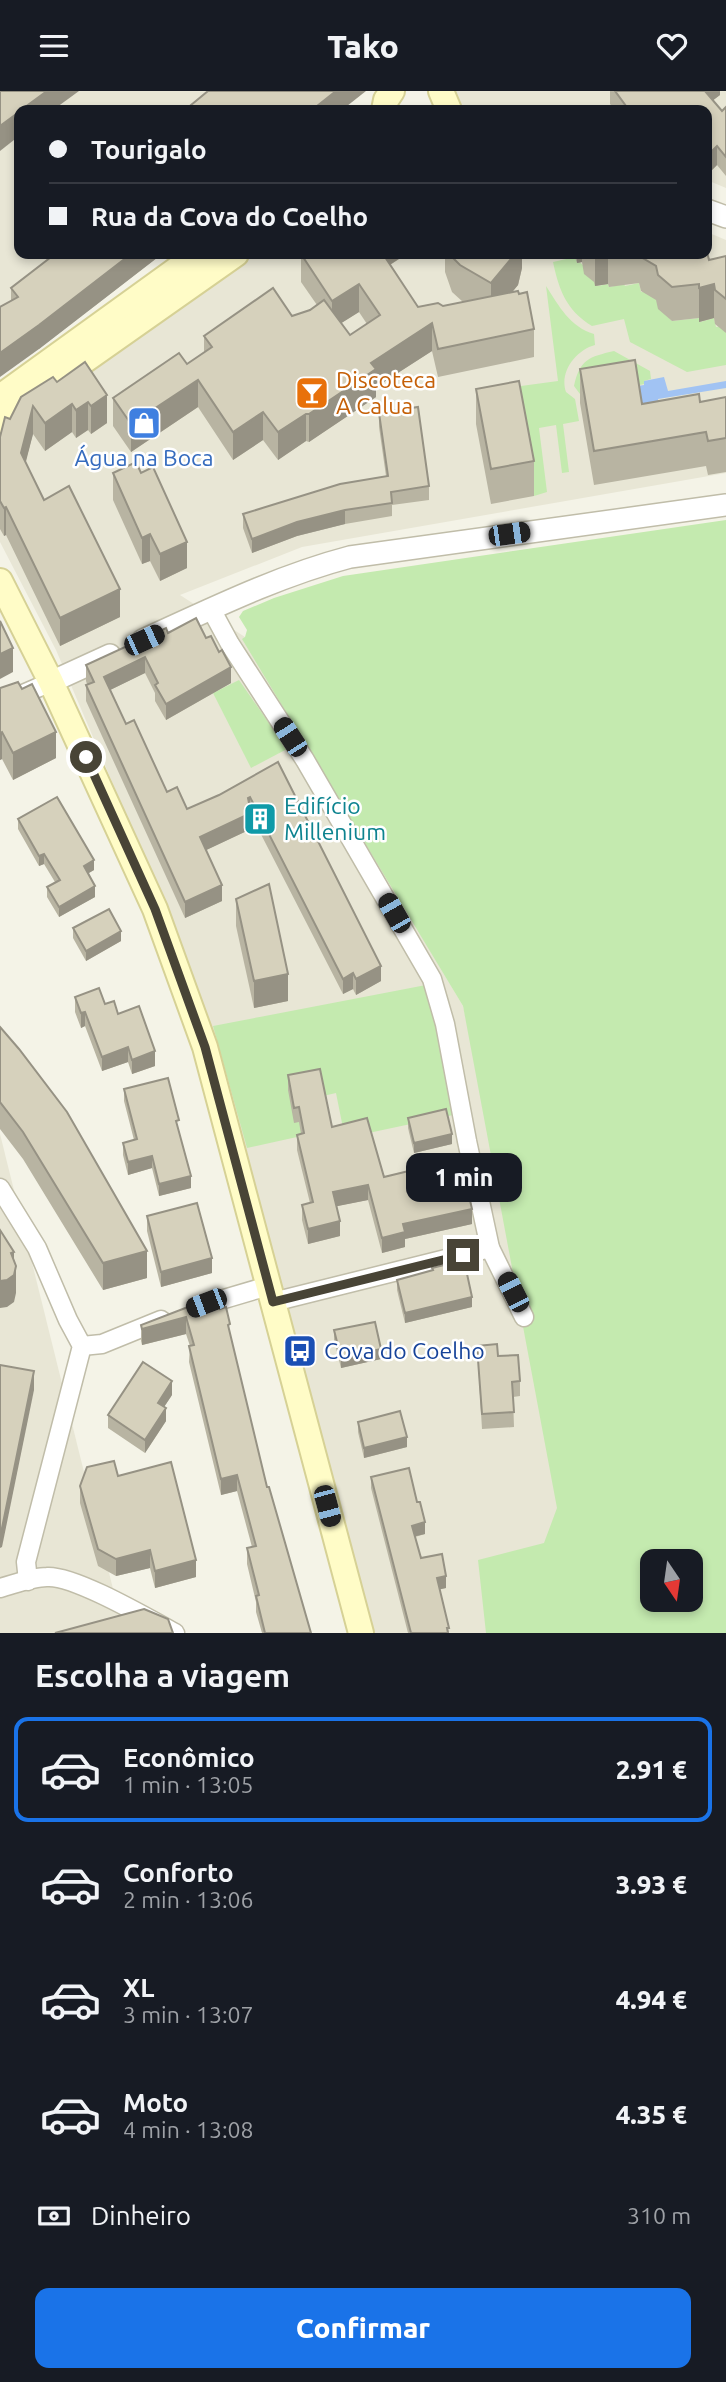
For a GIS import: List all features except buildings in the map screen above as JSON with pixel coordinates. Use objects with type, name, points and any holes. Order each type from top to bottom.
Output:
[{"type":"main road","points":[[0,397],[191,259]]},
{"type":"main road","points":[[0,420],[229,259]]},
{"type":"main road","points":[[0,581],[51,682],[155,909],[205,1047],[362,1633]]},
{"type":"street","points":[[0,705],[308,568],[350,557],[726,505]]},
{"type":"street","points":[[211,609],[230,644],[305,760],[432,979],[445,1024],[490,1248],[524,1317]]},
{"type":"street","points":[[0,1188],[37,1248],[82,1346],[26,1562],[28,1581]]},
{"type":"street","points":[[82,1346],[102,1344],[179,1314],[490,1248]]},
{"type":"street","points":[[0,1588],[48,1576],[69,1581],[123,1605],[175,1633]]},
{"type":"shaded area","points":[[0,91],[357,91],[339,105],[14,105],[14,259],[146,259],[0,374]]},
{"type":"shaded area","points":[[445,91],[726,91],[726,188],[712,182],[712,105],[457,103]]},
{"type":"shaded area","points":[[712,234],[726,240],[726,473],[302,547],[180,595],[245,637],[463,1006],[606,1633],[370,1633],[161,897],[56,650],[0,542],[0,421],[234,259],[712,259]]},
{"type":"shaded area","points":[[0,1134],[124,1633],[0,1633]]},
{"type":"green space","points":[[577,259],[598,286],[639,283],[641,292],[652,295],[672,321],[699,318],[700,322],[714,318],[716,327],[723,326],[726,333],[726,365],[687,372],[630,342],[624,319],[592,326],[576,313],[565,299],[553,262]]},
{"type":"green space","points":[[546,286],[572,321],[594,334],[595,345],[576,357],[565,377],[566,392],[575,399],[579,421],[563,424],[569,472],[562,473],[556,425],[539,428],[547,492],[534,496],[519,416],[482,423],[476,392],[558,381]]},
{"type":"green space","points":[[614,351],[650,371],[651,379],[644,381],[644,384],[583,398],[574,386],[579,370],[592,358]]},
{"type":"green space","points":[[726,520],[726,1633],[486,1633],[478,1560],[544,1543],[557,1508],[463,1006],[242,639],[247,630],[239,617],[243,611],[343,576]]},
{"type":"green space","points":[[239,680],[287,749],[251,768],[213,693]]},
{"type":"green space","points":[[426,985],[443,1048],[453,1115],[345,1138],[336,1093],[323,1096],[294,1122],[299,1122],[306,1135],[247,1148],[213,1026]]},
{"type":"water","points":[[664,377],[668,391],[726,381],[726,388],[658,399],[659,404],[637,407],[621,389],[644,385],[644,381]]},
{"type":"place","name":"Discoteca A Calua","points":[[312,393]]},
{"type":"place","name":"Água na Boca","points":[[144,423]]},
{"type":"place","name":"Edifício Millenium","points":[[260,819]]},
{"type":"place","name":"Cova do Coelho","points":[[300,1351]]},
{"type":"route","points":[[86,757],[155,909],[205,1047],[273,1302],[463,1255]]}]
